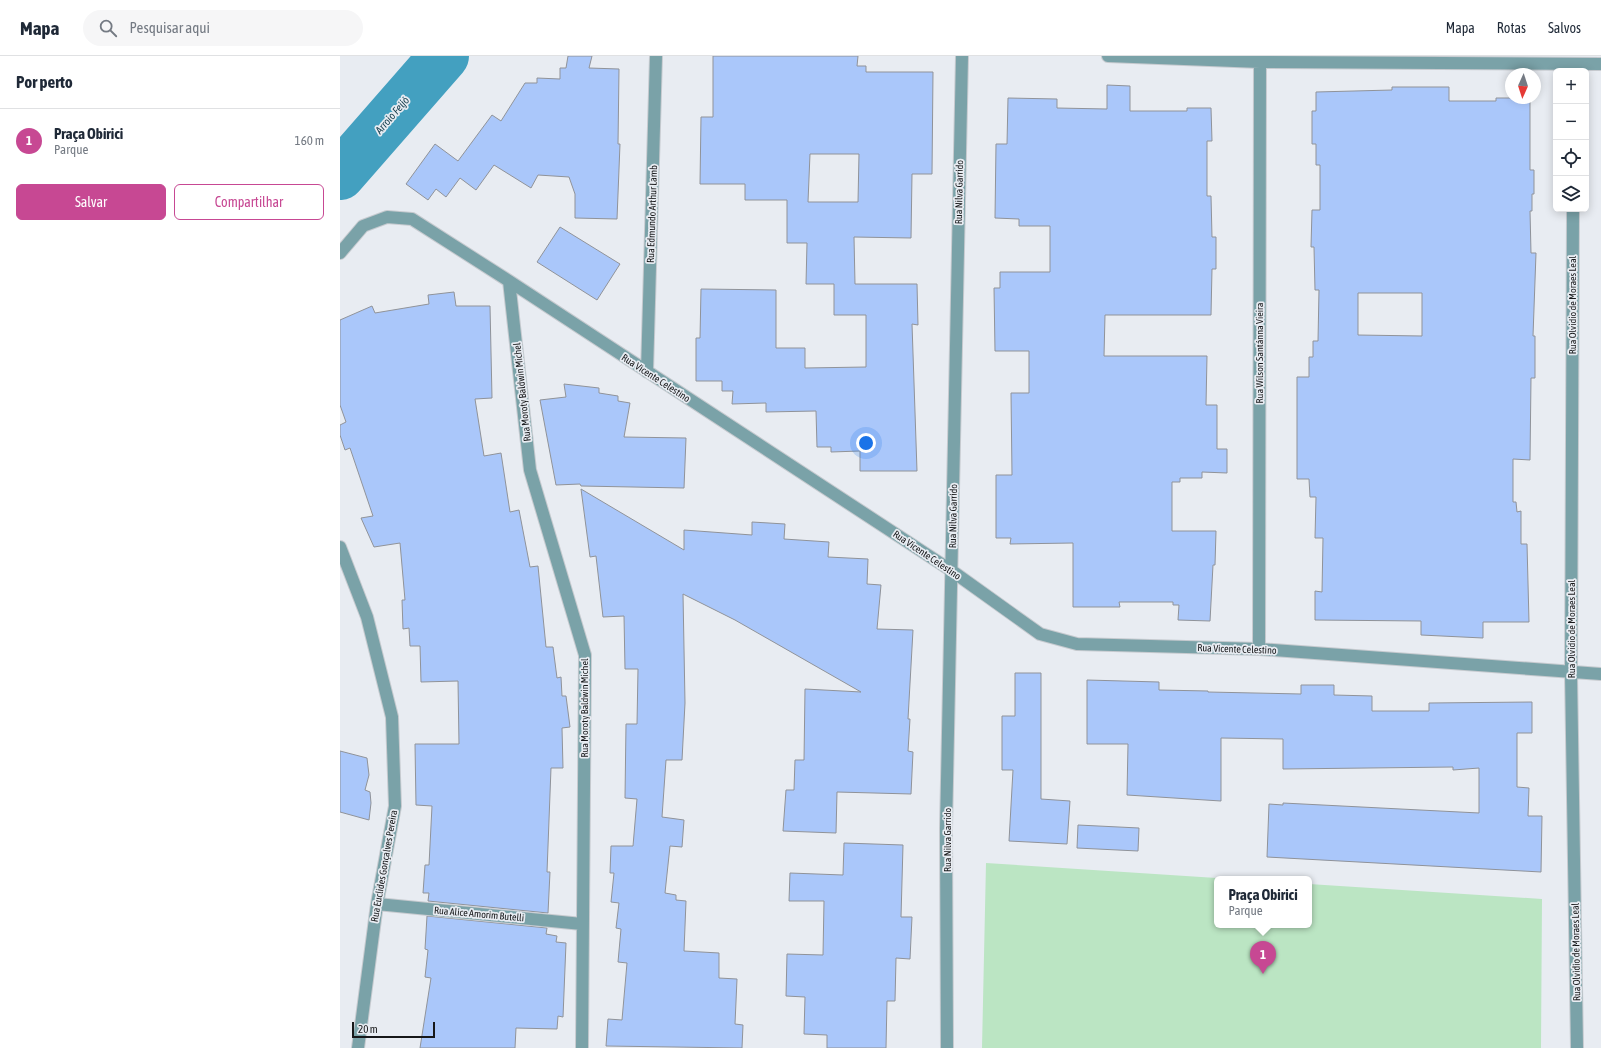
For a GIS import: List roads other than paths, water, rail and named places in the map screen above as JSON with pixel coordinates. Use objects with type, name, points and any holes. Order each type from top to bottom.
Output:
[{"type":"street","name":"Rua Edmundo Arthur Lamb","points":[[647,372],[656,56]]},
{"type":"street","name":"Rua Nilva Garrido","points":[[947,1048],[946,829],[962,56]]},
{"type":"street","points":[[1108,56],[1601,64]]},
{"type":"street","name":"Rua Wilson Santánna Vieira","points":[[1259,649],[1260,59]]},
{"type":"street","name":"Rua Olvidio de Moraes Leal","points":[[1573,212],[1571,673],[1577,1048]]},
{"type":"street","name":"Rua Vicente Celestino","points":[[340,253],[363,226],[388,217],[412,219],[952,570],[1040,634],[1077,644],[1259,649],[1601,674]]},
{"type":"street","name":"Rua Moroty Baldwin Michel","points":[[509,281],[530,470],[585,655],[582,1048]]},
{"type":"street","name":"Rua Euclides Gonçalves Pereira","points":[[340,547],[367,617],[392,716],[395,806],[377,904],[358,1048]]},
{"type":"street","name":"Rua Alice Amorim Butelli","points":[[377,904],[582,924]]},
{"type":"waterway","name":"Arroio Feijó","points":[[340,175],[444,56]]},
{"type":"place","name":"Praça Obirici","points":[[1263,974]]}]
